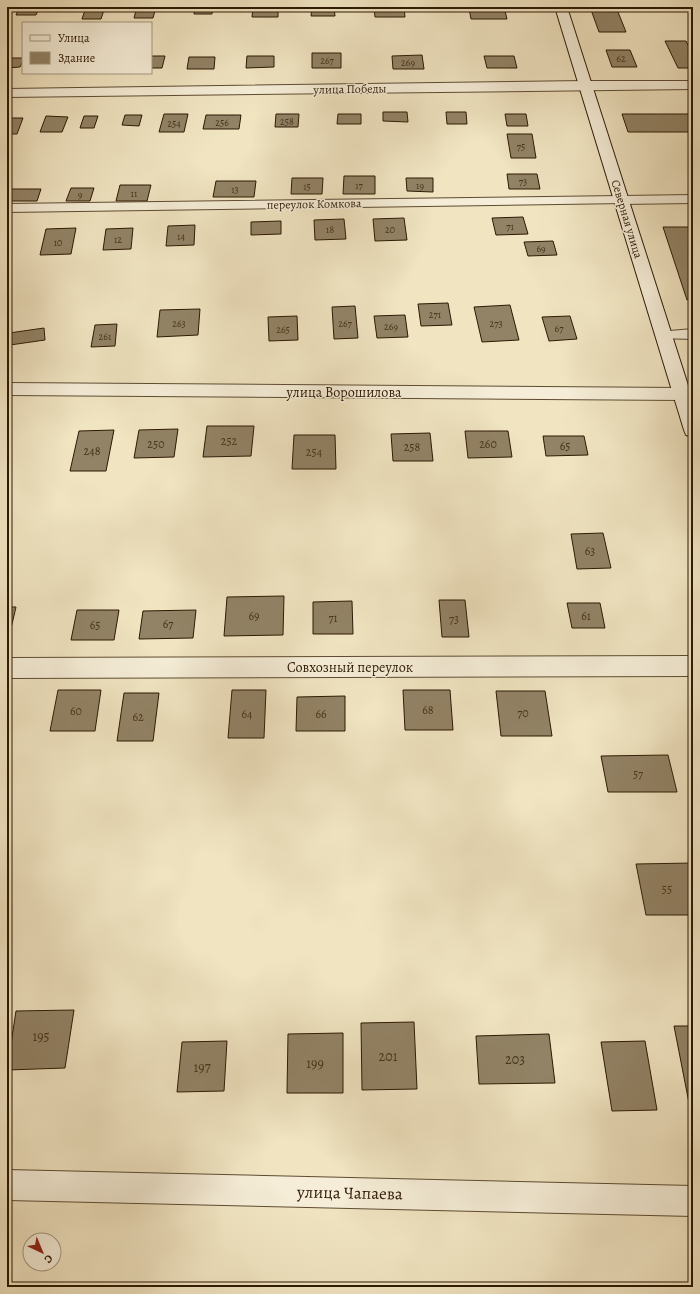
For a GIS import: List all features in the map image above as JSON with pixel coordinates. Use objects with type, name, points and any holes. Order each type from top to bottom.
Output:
[{"type":"street","name":"Северная улица","points":[[561,7],[693,430]]},
{"type":"street","name":"улица Победы","points":[[7,93],[585,85],[693,85]]},
{"type":"street","name":"переулок Комкова","points":[[7,208],[621,200]]},
{"type":"street","name":"улица Ворошилова","points":[[7,389],[682,394]]},
{"type":"street","name":"Совхозный переулок","points":[[7,668],[693,666]]},
{"type":"street","name":"улица Чапаева","points":[[7,1185],[693,1201]]},
{"type":"lane","points":[[621,200],[693,199]]},
{"type":"lane","points":[[663,335],[693,334]]},
{"type":"building","points":[[86,7],[105,7],[101,19],[82,19]]},
{"type":"building","points":[[137,7],[156,7],[153,18],[134,18]]},
{"type":"building","points":[[195,7],[213,7],[212,14],[194,14]]},
{"type":"building","points":[[253,7],[278,7],[278,17],[252,17]]},
{"type":"building","points":[[312,7],[334,7],[335,16],[311,16]]},
{"type":"building","points":[[374,7],[404,7],[405,17],[375,17]]},
{"type":"building","points":[[504,7],[507,19],[471,19],[469,8]]},
{"type":"building","points":[[590,7],[616,7],[626,32],[599,32]]},
{"type":"building","points":[[19,8],[39,8],[36,15],[16,15]]},
{"type":"building","points":[[665,41],[686,41],[693,55],[693,68],[678,68]]},
{"type":"building","points":[[606,50],[630,50],[637,67],[612,67]]},
{"type":"building","points":[[312,53],[341,53],[341,68],[312,68]]},
{"type":"building","points":[[422,55],[424,69],[393,69],[392,56]]},
{"type":"building","points":[[152,56],[165,56],[162,68],[152,68]]},
{"type":"building","points":[[247,56],[274,56],[274,67],[246,68]]},
{"type":"building","points":[[484,56],[514,56],[517,68],[487,68]]},
{"type":"building","points":[[189,57],[215,57],[214,69],[187,69]]},
{"type":"building","points":[[7,58],[22,58],[20,67],[7,68]]},
{"type":"building","points":[[383,112],[407,112],[408,122],[383,121]]},
{"type":"building","points":[[446,112],[466,112],[467,124],[447,124]]},
{"type":"building","points":[[164,114],[188,114],[184,132],[159,132]]},
{"type":"building","points":[[276,114],[299,114],[298,127],[275,127]]},
{"type":"building","points":[[338,114],[361,114],[361,124],[337,124]]},
{"type":"building","points":[[505,114],[526,114],[528,126],[507,126]]},
{"type":"building","points":[[622,114],[693,114],[693,132],[628,132]]},
{"type":"building","points":[[125,115],[142,115],[139,126],[122,125]]},
{"type":"building","points":[[206,115],[241,115],[239,129],[203,129]]},
{"type":"building","points":[[46,116],[68,117],[62,132],[40,132]]},
{"type":"building","points":[[84,116],[98,116],[94,128],[80,128]]},
{"type":"building","points":[[7,118],[23,118],[17,134],[7,134]]},
{"type":"building","points":[[507,134],[532,134],[536,158],[511,158]]},
{"type":"building","points":[[507,174],[537,174],[540,189],[509,189]]},
{"type":"building","points":[[344,176],[375,176],[375,194],[343,194]]},
{"type":"building","points":[[292,178],[323,178],[322,194],[291,194]]},
{"type":"building","points":[[406,178],[433,178],[433,192],[407,191]]},
{"type":"building","points":[[216,181],[256,181],[254,197],[213,197]]},
{"type":"building","points":[[120,185],[151,185],[147,201],[116,201]]},
{"type":"building","points":[[71,188],[94,188],[90,201],[66,201]]},
{"type":"building","points":[[7,189],[41,189],[37,201],[7,201]]},
{"type":"building","points":[[523,217],[528,234],[496,235],[492,218]]},
{"type":"building","points":[[404,218],[407,240],[375,241],[373,219]]},
{"type":"building","points":[[344,219],[346,239],[315,240],[314,220]]},
{"type":"building","points":[[281,221],[281,234],[251,235],[251,222]]},
{"type":"building","points":[[195,225],[194,245],[166,246],[168,226]]},
{"type":"building","points":[[663,227],[693,227],[693,300],[687,300]]},
{"type":"building","points":[[76,228],[71,254],[40,255],[46,229]]},
{"type":"building","points":[[133,228],[131,249],[103,250],[106,229]]},
{"type":"building","points":[[553,241],[557,255],[528,256],[524,242]]},
{"type":"building","points":[[448,303],[452,325],[421,326],[418,304]]},
{"type":"building","points":[[510,305],[519,340],[482,342],[474,307]]},
{"type":"building","points":[[355,306],[358,338],[334,339],[332,307]]},
{"type":"building","points":[[200,309],[198,335],[157,337],[160,310]]},
{"type":"building","points":[[405,315],[408,337],[377,338],[374,316]]},
{"type":"building","points":[[297,316],[298,340],[269,341],[268,317]]},
{"type":"building","points":[[570,316],[577,339],[549,341],[542,317]]},
{"type":"building","points":[[117,324],[115,346],[91,347],[95,325]]},
{"type":"building","points":[[44,328],[45,340],[10,345],[9,333]]},
{"type":"building","points":[[207,426],[254,426],[251,456],[203,457]]},
{"type":"building","points":[[178,429],[174,457],[134,458],[139,430]]},
{"type":"building","points":[[114,430],[106,471],[70,471],[79,431]]},
{"type":"building","points":[[465,431],[508,431],[512,457],[468,458]]},
{"type":"building","points":[[430,433],[433,461],[393,461],[391,434]]},
{"type":"building","points":[[294,435],[335,435],[336,469],[292,469]]},
{"type":"building","points":[[543,436],[584,436],[588,455],[546,456]]},
{"type":"building","points":[[603,533],[611,568],[577,569],[571,534]]},
{"type":"building","points":[[284,596],[283,635],[224,636],[227,597]]},
{"type":"building","points":[[439,600],[465,600],[469,637],[442,637]]},
{"type":"building","points":[[352,601],[353,634],[313,634],[313,602]]},
{"type":"building","points":[[567,603],[600,603],[605,628],[572,628]]},
{"type":"building","points":[[7,607],[16,607],[9,637],[7,637]]},
{"type":"building","points":[[77,610],[119,610],[114,640],[71,640]]},
{"type":"building","points":[[196,610],[193,638],[139,639],[143,611]]},
{"type":"building","points":[[58,690],[101,690],[95,731],[50,731]]},
{"type":"building","points":[[232,690],[266,690],[264,738],[228,738]]},
{"type":"building","points":[[403,690],[450,690],[453,730],[405,730]]},
{"type":"building","points":[[496,691],[545,691],[552,736],[501,736]]},
{"type":"building","points":[[124,693],[159,693],[153,741],[117,741]]},
{"type":"building","points":[[345,696],[345,731],[296,731],[297,697]]},
{"type":"building","points":[[668,755],[677,792],[608,792],[601,756]]},
{"type":"building","points":[[693,863],[693,915],[646,915],[636,864]]},
{"type":"building","points":[[74,1010],[65,1068],[7,1070],[16,1011]]},
{"type":"building","points":[[414,1022],[417,1089],[362,1090],[361,1023]]},
{"type":"building","points":[[674,1026],[693,1026],[693,1103],[689,1103]]},
{"type":"building","points":[[343,1033],[343,1093],[287,1093],[288,1034]]},
{"type":"building","points":[[549,1034],[555,1083],[479,1084],[476,1036]]},
{"type":"building","points":[[227,1041],[224,1091],[177,1092],[182,1042]]},
{"type":"building","points":[[645,1041],[657,1110],[612,1111],[601,1042]]}]
